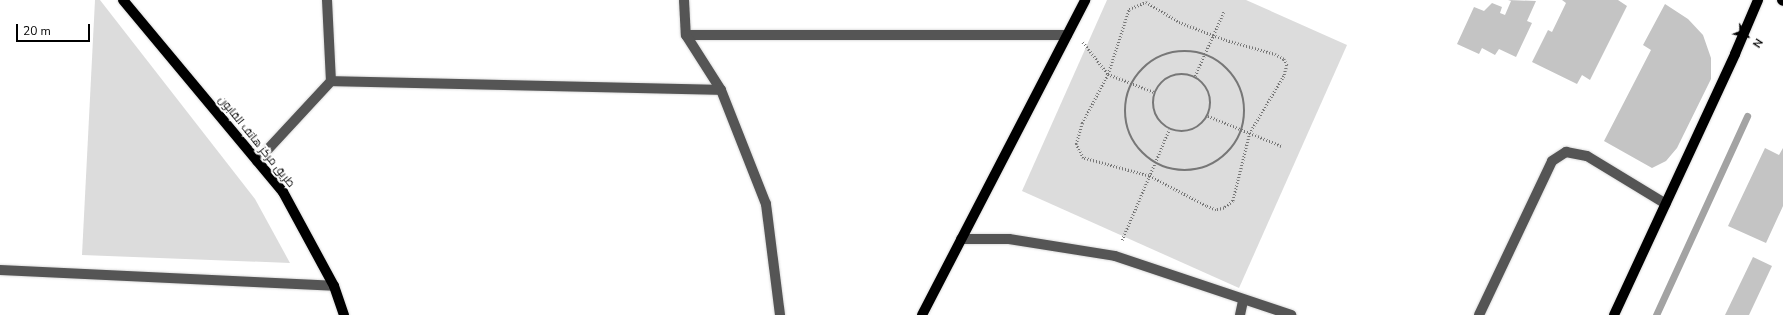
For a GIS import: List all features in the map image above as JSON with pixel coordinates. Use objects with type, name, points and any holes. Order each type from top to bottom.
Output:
[{"type":"main road","name":"طريق مركز هاتف القابون","points":[[123,0],[283,192],[334,286],[344,315]]},
{"type":"main road","points":[[922,315],[1085,0]]},
{"type":"main road","points":[[1614,315],[1758,0]]},
{"type":"street","points":[[257,161],[331,81],[327,0]]},
{"type":"street","points":[[684,0],[686,35],[721,90],[766,204],[780,315]]},
{"type":"street","points":[[686,35],[1067,35]]},
{"type":"street","points":[[331,81],[721,90]]},
{"type":"street","points":[[1479,315],[1552,160],[1566,152],[1587,156],[1666,204]]},
{"type":"street","points":[[961,239],[1022,241],[1115,256],[1168,272],[1243,301],[1291,315]]},
{"type":"street","points":[[0,270],[334,286]]},
{"type":"street","points":[[1240,315],[1243,301]]},
{"type":"path","points":[[1146,2],[1179,22],[1257,50],[1275,54],[1284,59],[1287,65],[1284,76],[1250,134],[1233,200],[1224,208],[1216,210],[1149,176],[1083,158],[1076,144],[1082,123],[1108,74],[1129,9],[1146,2]]},
{"type":"path","points":[[1195,76],[1224,11]]},
{"type":"path","points":[[1067,35],[1079,37],[1108,74],[1154,92]]},
{"type":"path","points":[[1186,50],[1205,54],[1218,60],[1233,74],[1242,91],[1246,109],[1242,130],[1235,145],[1218,162],[1200,170],[1180,172],[1154,164],[1140,153],[1129,136],[1124,105],[1131,84],[1148,63],[1162,55],[1186,50]]},
{"type":"path","points":[[1172,75],[1195,76],[1208,90],[1211,104],[1208,116],[1196,129],[1184,133],[1169,130],[1157,120],[1152,106],[1154,92],[1163,80],[1172,75]]},
{"type":"path","points":[[1208,116],[1282,146]]},
{"type":"path","points":[[1115,256],[1169,130]]},
{"type":"shaded area","points":[[95,0],[100,0],[255,199],[290,263],[82,255]]},
{"type":"shaded area","points":[[1107,0],[1246,0],[1347,45],[1239,288],[1022,191]]},
{"type":"building","points":[[1508,0],[1536,1],[1527,21],[1532,23],[1516,57],[1499,49],[1495,55],[1482,48],[1479,54],[1457,44],[1474,7],[1484,11],[1492,3],[1502,7],[1500,13],[1505,15],[1511,1]]},
{"type":"building","points":[[1562,0],[1618,0],[1627,6],[1590,80],[1582,75],[1577,84],[1532,62],[1548,30],[1552,32],[1566,3]]},
{"type":"building","points":[[1665,4],[1688,19],[1703,35],[1711,58],[1711,79],[1677,148],[1666,161],[1652,168],[1604,141],[1651,50],[1643,45]]},
{"type":"building","points":[[1765,148],[1779,155],[1783,148],[1783,206],[1766,243],[1728,226]]},
{"type":"building","points":[[1753,257],[1772,266],[1749,315],[1725,315]]},
{"type":"waterway","points":[[1656,315],[1747,116]]}]
